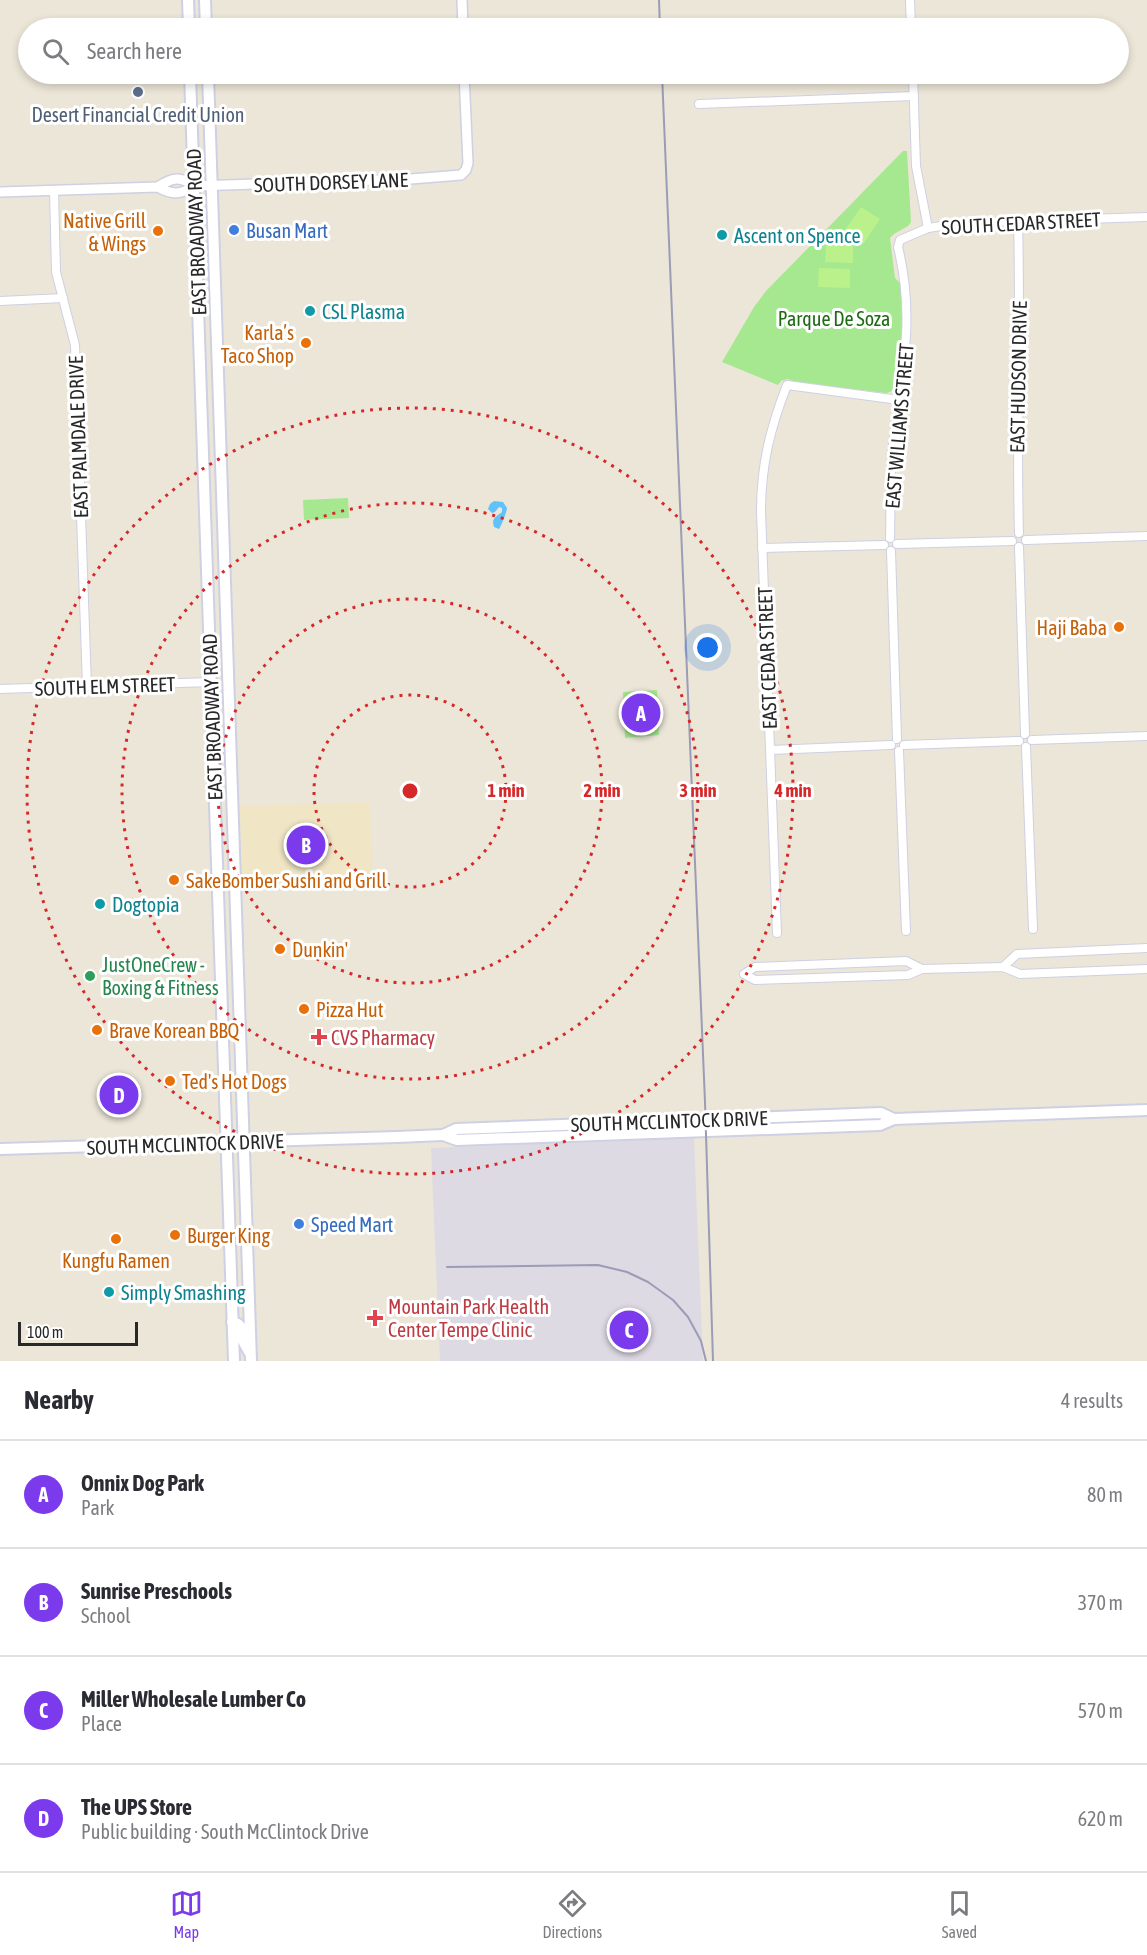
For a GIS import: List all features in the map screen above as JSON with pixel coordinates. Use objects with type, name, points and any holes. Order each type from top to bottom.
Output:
[{"type":"main road","points":[[188,0],[189,18]]},
{"type":"main road","points":[[205,0],[206,18]]},
{"type":"main road","name":"EAST BROADWAY ROAD","points":[[190,84],[234,1361]]},
{"type":"main road","name":"EAST BROADWAY ROAD","points":[[208,84],[251,1358]]},
{"type":"main road","points":[[202,435],[220,436]]},
{"type":"main road","points":[[211,682],[229,681]]},
{"type":"main road","points":[[219,907],[236,906]]},
{"type":"main road","name":"SOUTH MCCLINTOCK DRIVE","points":[[0,1149],[443,1135],[456,1129],[881,1113],[894,1119],[1147,1110]]},
{"type":"main road","points":[[232,1322],[241,1327],[242,1339],[251,1358]]},
{"type":"street","points":[[462,0],[463,18]]},
{"type":"street","points":[[910,0],[911,18]]},
{"type":"street","name":"SOUTH DORSEY LANE","points":[[0,192],[158,187],[168,193],[185,192],[194,186],[453,177],[461,175],[468,163],[465,84]]},
{"type":"street","points":[[913,84],[916,166],[928,228]]},
{"type":"street","points":[[699,104],[914,96]]},
{"type":"street","name":"EAST PALMDALE DRIVE","points":[[54,190],[57,272],[75,345],[87,686]]},
{"type":"street","name":"SOUTH CEDAR STREET","points":[[899,242],[928,228],[961,223],[1147,217]]},
{"type":"street","name":"EAST HUDSON DRIVE","points":[[1018,222],[1019,533]]},
{"type":"street","name":"EAST WILLIAMS STREET","points":[[890,538],[891,465],[908,320],[906,285],[899,242]]},
{"type":"street","points":[[0,301],[63,298]]},
{"type":"street","name":"EAST CEDAR STREET","points":[[777,933],[761,512],[763,471],[771,430],[787,386],[899,400]]},
{"type":"street","points":[[1012,541],[1013,536],[1019,533],[1024,535],[1026,540]]},
{"type":"street","points":[[1026,540],[1147,536]]},
{"type":"street","points":[[762,548],[888,548],[896,549],[895,539],[890,538],[885,541],[888,548],[897,739]]},
{"type":"street","points":[[1019,547],[1024,545],[1026,540]]},
{"type":"street","points":[[897,544],[1012,541]]},
{"type":"street","points":[[1012,541],[1019,547]]},
{"type":"street","points":[[1019,547],[1025,734]]},
{"type":"street","name":"SOUTH ELM STREET","points":[[0,689],[211,682]]},
{"type":"street","points":[[1019,741],[1020,737],[1025,734]]},
{"type":"street","points":[[1025,734],[1030,735],[1033,929]]},
{"type":"street","points":[[771,750],[891,746],[893,749],[1019,741],[1021,745],[1147,736]]},
{"type":"street","points":[[891,746],[892,741],[902,740],[906,931]]},
{"type":"street","points":[[1003,967],[1017,954],[1147,948]]},
{"type":"street","points":[[922,969],[906,962],[755,967],[744,974],[754,980],[908,975],[922,969],[1003,967],[1020,974],[1147,969]]},
{"type":"shaded area","points":[[370,802],[373,883],[242,887],[240,806]]},
{"type":"shaded area","points":[[694,1138],[703,1361],[440,1361],[431,1148]]},
{"type":"green space","name":"Parque De Soza","points":[[903,151],[907,151],[911,222],[890,238],[895,278],[900,283],[902,306],[902,353],[898,380],[893,389],[886,393],[801,383],[787,379],[778,385],[722,362],[766,291]]},
{"type":"green space","points":[[861,207],[880,219],[864,243],[845,230]]},
{"type":"green space","points":[[826,246],[853,246],[853,263],[825,262]]},
{"type":"green space","points":[[819,268],[850,269],[850,288],[818,287]]},
{"type":"green space","points":[[348,498],[349,518],[304,520],[303,500]]},
{"type":"green space","points":[[657,690],[659,735],[625,738],[623,692]]},
{"type":"water","points":[[494,501],[503,502],[507,508],[499,529],[494,527],[493,522],[502,512],[502,508],[499,507],[492,513],[488,509]]},
{"type":"railway","points":[[659,0],[660,18]]},
{"type":"railway","points":[[662,84],[705,1102],[713,1361]]},
{"type":"railway","points":[[447,1267],[598,1265],[627,1272],[648,1282],[673,1300],[688,1317],[701,1341],[706,1361]]},
{"type":"place","name":"Desert Financial Credit Union","points":[[138,92]]},
{"type":"place","name":"Busan Mart","points":[[234,230]]},
{"type":"place","name":"Native Grill & Wings","points":[[158,231]]},
{"type":"place","name":"Ascent on Spence","points":[[722,235]]},
{"type":"place","name":"CSL Plasma","points":[[310,311]]},
{"type":"place","name":"Karla’s Taco Shop","points":[[306,343]]},
{"type":"place","name":"Haji Baba","points":[[1119,627]]},
{"type":"place","name":"Onnix Dog Park","points":[[641,713]]},
{"type":"place","name":"Sunrise Preschools","points":[[306,845]]},
{"type":"place","name":"SakeBomber Sushi and Grill","points":[[174,880]]},
{"type":"place","name":"Dogtopia","points":[[100,904]]},
{"type":"place","name":"Dunkin'","points":[[280,949]]},
{"type":"place","name":"JustOneCrew - Boxing & Fitness","points":[[90,976]]},
{"type":"place","name":"Pizza Hut","points":[[304,1009]]},
{"type":"place","name":"Brave Korean BBQ","points":[[97,1030]]},
{"type":"place","name":"CVS Pharmacy","points":[[319,1037]]},
{"type":"place","name":"Ted's Hot Dogs","points":[[170,1081]]},
{"type":"place","name":"The UPS Store","points":[[119,1095]]},
{"type":"place","name":"Speed Mart","points":[[299,1224]]},
{"type":"place","name":"Burger King","points":[[175,1235]]},
{"type":"place","name":"Kungfu Ramen","points":[[116,1239]]},
{"type":"place","name":"Simply Smashing","points":[[109,1292]]},
{"type":"place","name":"Mountain Park Health Center Tempe Clinic","points":[[375,1318]]},
{"type":"place","name":"Miller Wholesale Lumber Co","points":[[629,1330]]}]
